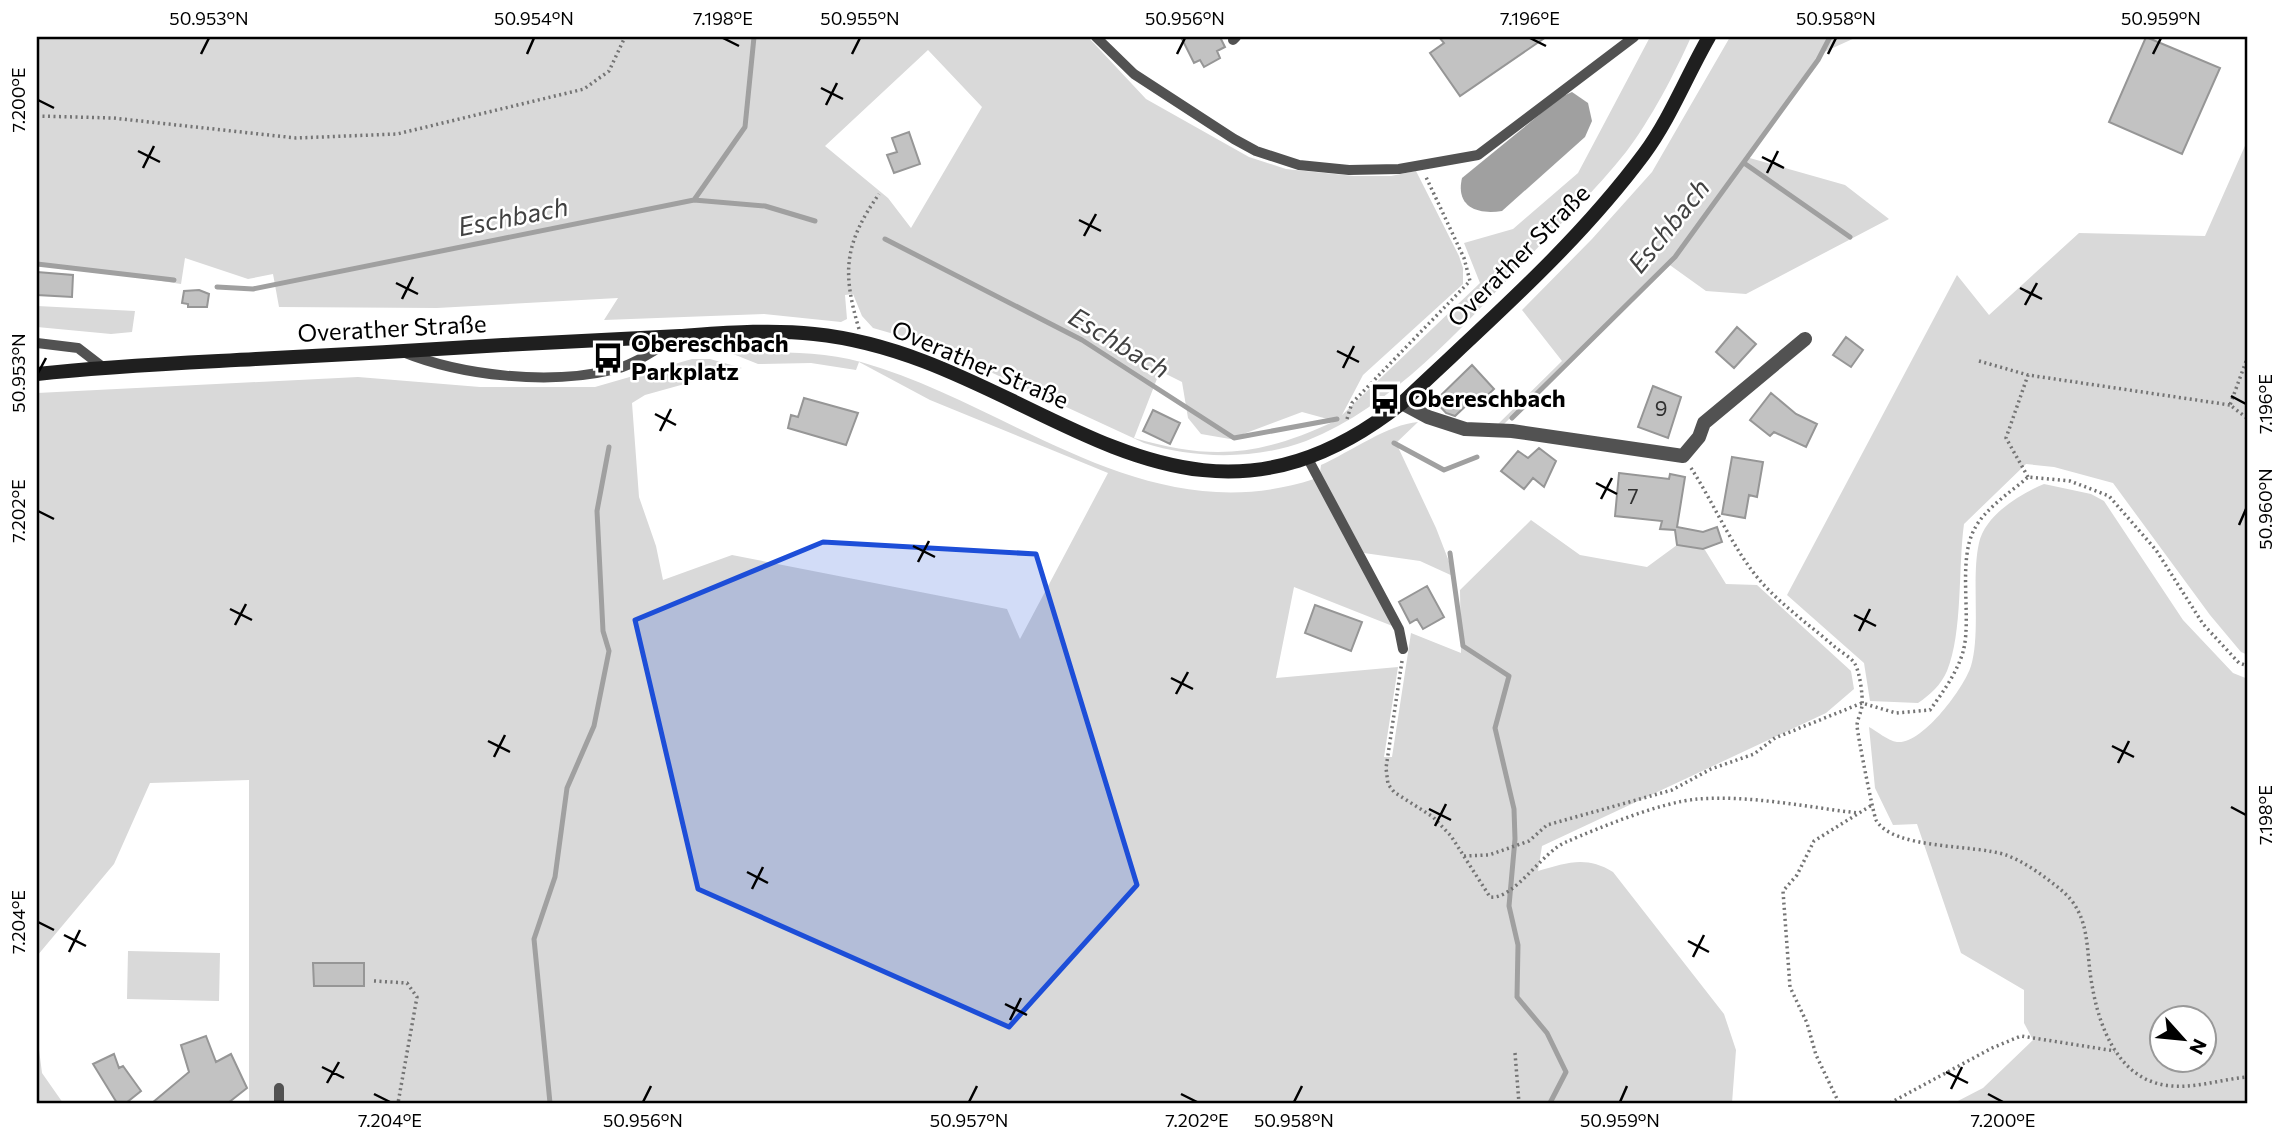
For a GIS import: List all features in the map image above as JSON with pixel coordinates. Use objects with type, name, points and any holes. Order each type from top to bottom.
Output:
[{"type":"main road","name":"Overather Straße","points":[[37,374],[680,336],[813,334],[862,342],[905,354],[957,375],[1111,448],[1157,463],[1235,471],[1262,468],[1307,457],[1374,425],[1402,403],[1565,246],[1610,197],[1646,151],[1709,37]]},
{"type":"street","points":[[1402,403],[1428,417],[1465,429],[1512,431],[1683,456],[1699,437],[1704,423],[1805,339]]},
{"type":"lane","points":[[1096,37],[1135,74],[1215,128],[1256,151],[1299,165],[1349,170],[1399,169],[1478,155],[1634,37]]},
{"type":"lane","points":[[400,351],[438,366],[482,374],[582,375],[614,370],[680,336]]},
{"type":"lane","points":[[37,343],[78,348],[104,368]]},
{"type":"lane","points":[[1307,457],[1399,629],[1402,649]]},
{"type":"lane","points":[[279,1088],[279,1103]]},
{"type":"path","points":[[37,116],[113,118],[296,138],[397,134],[584,89],[609,71],[625,37]]},
{"type":"path","points":[[1339,444],[1352,403],[1470,281],[1464,258],[1420,165]]},
{"type":"path","points":[[862,342],[851,304],[847,267],[853,237],[879,194]]},
{"type":"path","points":[[2230,405],[2248,356]]},
{"type":"path","points":[[1979,361],[2028,374],[2230,405],[2248,419]]},
{"type":"path","points":[[2028,374],[2006,438],[2028,477]]},
{"type":"path","points":[[1683,456],[1763,585],[1855,664],[1862,703],[1857,725],[1876,819],[1895,835],[1979,848],[2008,856],[2063,891],[2080,911],[2087,932],[2091,984],[2099,1014],[2115,1051],[2127,1068],[2143,1079],[2164,1085],[2187,1086],[2248,1077]]},
{"type":"path","points":[[1464,856],[1489,855],[1529,841],[1547,825],[1672,790],[1711,769],[1754,754],[1775,738],[1862,703],[1896,713],[1930,710],[1943,693],[1964,648],[1968,563],[1974,530],[2028,477],[2070,481],[2109,496],[2156,550],[2203,624],[2239,663],[2248,666]]},
{"type":"path","points":[[1402,649],[1388,752],[1388,784],[1394,792],[1433,817],[1451,835],[1490,897],[1496,898],[1514,887],[1557,845],[1671,805],[1721,798],[1858,813]]},
{"type":"path","points":[[1839,1103],[1816,1055],[1807,1023],[1790,987],[1783,891],[1797,875],[1814,841],[1872,805]]},
{"type":"path","points":[[374,981],[407,983],[417,997],[398,1103]]},
{"type":"path","points":[[1890,1103],[1992,1048],[2021,1036],[2115,1051]]},
{"type":"path","points":[[1515,1053],[1520,1103]]},
{"type":"highlighted area","points":[[823,542],[1036,554],[1137,885],[1009,1027],[698,889],[635,620]]},
{"type":"shaded area","points":[[37,37],[1088,37],[1146,99],[1249,157],[1286,169],[1354,176],[1391,176],[1416,171],[1459,256],[1463,268],[1463,284],[1363,375],[1342,415],[1480,283],[1464,243],[1513,229],[1578,173],[1650,37],[1691,37],[1661,96],[1626,152],[1451,338],[1425,363],[1368,408],[1306,441],[1267,452],[1204,454],[1144,443],[932,345],[873,328],[862,316],[853,294],[845,295],[847,319],[841,322],[764,314],[604,320],[618,298],[437,308],[279,307],[273,274],[248,279],[185,258],[181,284],[37,262]],"holes":[[[928,50],[982,107],[911,228],[888,198],[825,146]],[[1160,371],[1182,382],[1188,418],[1201,434],[1230,439],[1302,412],[1335,421],[1283,442],[1236,451],[1188,450],[1134,438]]]},
{"type":"shaded area","points":[[1730,37],[1857,37],[1824,52],[1746,157],[1845,185],[1889,219],[1746,294],[1706,291],[1667,263],[1500,428],[1495,427],[1562,361],[1522,310],[1592,239],[1652,172]]},
{"type":"shaded area","points":[[1572,92],[1588,103],[1592,121],[1585,137],[1502,211],[1485,212],[1466,203],[1462,196],[1462,178],[1561,97]]},
{"type":"shaded area","points":[[2248,139],[2248,655],[2241,652],[2210,615],[2113,483],[2054,467],[2026,464],[1964,524],[1956,638],[1942,681],[1918,703],[1870,701],[1864,663],[1787,595],[1957,275],[1989,315],[2079,233],[2205,236]]},
{"type":"shaded area","points":[[37,306],[135,311],[132,332],[111,334],[37,327]]},
{"type":"shaded area","points":[[728,352],[811,354],[861,362],[917,382],[1082,457],[1137,477],[1194,490],[1253,492],[1314,479],[1395,627],[1294,587],[1276,678],[1398,667],[1384,757],[1392,757],[1411,633],[1461,653],[1460,590],[1531,520],[1580,555],[1647,567],[1677,545],[1705,550],[1726,584],[1757,585],[1851,671],[1854,689],[1826,713],[1542,846],[1538,871],[1567,863],[1585,862],[1613,872],[1724,1014],[1736,1050],[1732,1103],[249,1103],[249,780],[150,783],[114,864],[37,956],[37,393],[358,377],[480,387],[595,387],[692,359],[710,359],[742,368],[645,395],[632,403],[639,497],[656,546],[663,580],[732,555],[1007,609],[1020,639],[1108,473],[930,400],[859,362],[856,370],[811,363],[758,364]]},
{"type":"shaded area","points":[[1418,422],[1394,445],[1398,447],[1436,528],[1455,577],[1420,561],[1364,553],[1320,473],[1321,465],[1370,439]]},
{"type":"shaded area","points":[[2044,484],[2091,494],[2104,501],[2183,620],[2233,673],[2248,679],[2248,1103],[1954,1103],[1983,1088],[2033,1040],[2024,1023],[2024,990],[1961,953],[1917,824],[1893,825],[1875,788],[1869,727],[1894,741],[1907,740],[1930,725],[1960,688],[1971,666],[1974,652],[1979,543],[1988,523],[2014,500]]},
{"type":"shaded area","points":[[128,951],[220,953],[219,1001],[127,999]]},
{"type":"shaded area","points":[[37,1034],[42,1073],[63,1103],[37,1103]]},
{"type":"building","points":[[1181,37],[1220,37],[1225,47],[1217,51],[1220,58],[1204,67],[1200,60],[1194,63]]},
{"type":"building","points":[[1439,37],[1546,37],[1460,96],[1430,53],[1444,43]]},
{"type":"building","points":[[2146,37],[2220,68],[2182,154],[2109,122]]},
{"type":"building","points":[[909,132],[920,164],[894,173],[887,155],[897,152],[892,138]]},
{"type":"building","points":[[37,272],[73,275],[72,297],[37,295]]},
{"type":"building","points":[[199,290],[209,294],[207,307],[188,307],[188,304],[182,303],[184,291]]},
{"type":"building","points":[[1737,327],[1756,344],[1734,368],[1716,352]]},
{"type":"building","points":[[1846,337],[1863,350],[1851,367],[1833,355]]},
{"type":"building","points":[[1472,365],[1494,389],[1475,407],[1471,401],[1455,416],[1446,413],[1435,401]]},
{"type":"building","points":[[1653,386],[1681,397],[1668,438],[1638,427]]},
{"type":"building","points":[[1771,393],[1796,414],[1817,424],[1806,447],[1774,432],[1770,436],[1750,420]]},
{"type":"building","points":[[804,398],[858,413],[846,445],[788,428],[791,415],[798,417]]},
{"type":"building","points":[[1153,410],[1180,423],[1170,444],[1143,431]]},
{"type":"building","points":[[1539,448],[1556,461],[1544,487],[1533,478],[1524,489],[1501,471],[1518,451],[1528,458]]},
{"type":"building","points":[[1732,457],[1763,462],[1757,497],[1749,495],[1745,518],[1722,514]]},
{"type":"building","points":[[1619,473],[1669,479],[1670,474],[1685,477],[1677,527],[1703,532],[1717,527],[1722,542],[1703,549],[1677,545],[1675,530],[1660,529],[1662,521],[1615,516]]},
{"type":"building","points":[[1427,586],[1444,617],[1423,629],[1417,619],[1410,623],[1399,602]]},
{"type":"building","points":[[1315,605],[1362,622],[1351,651],[1305,633]]},
{"type":"building","points":[[313,963],[364,963],[364,986],[314,986]]},
{"type":"building","points":[[206,1036],[216,1062],[231,1054],[247,1088],[228,1103],[152,1103],[189,1072],[181,1045]]},
{"type":"building","points":[[114,1054],[119,1068],[123,1066],[141,1091],[126,1103],[117,1103],[93,1064]]},
{"type":"waterway","points":[[694,200],[745,127],[754,37]]},
{"type":"waterway","name":"Eschbach","points":[[1512,418],[1675,257],[1818,60],[1830,37]]},
{"type":"waterway","points":[[1744,163],[1850,237]]},
{"type":"waterway","name":"Eschbach","points":[[217,287],[253,289],[694,200],[765,206],[815,221]]},
{"type":"waterway","name":"Eschbach","points":[[885,239],[1082,340],[1234,438],[1337,419]]},
{"type":"waterway","name":"Eschbach","points":[[37,264],[174,280]]},
{"type":"waterway","name":"Eschbach","points":[[1394,443],[1444,470],[1477,457]]},
{"type":"waterway","points":[[550,1103],[534,939],[555,877],[567,788],[594,726],[609,651],[603,631],[597,511],[609,447]]},
{"type":"waterway","points":[[1450,553],[1463,646],[1509,676],[1495,728],[1514,809],[1515,839],[1509,906],[1518,945],[1517,997],[1547,1033],[1566,1072],[1550,1103]]},
{"type":"place","name":"Obereschbach Parkplatz","points":[[608,358]]},
{"type":"place","name":"Obereschbach","points":[[1385,399]]}]
